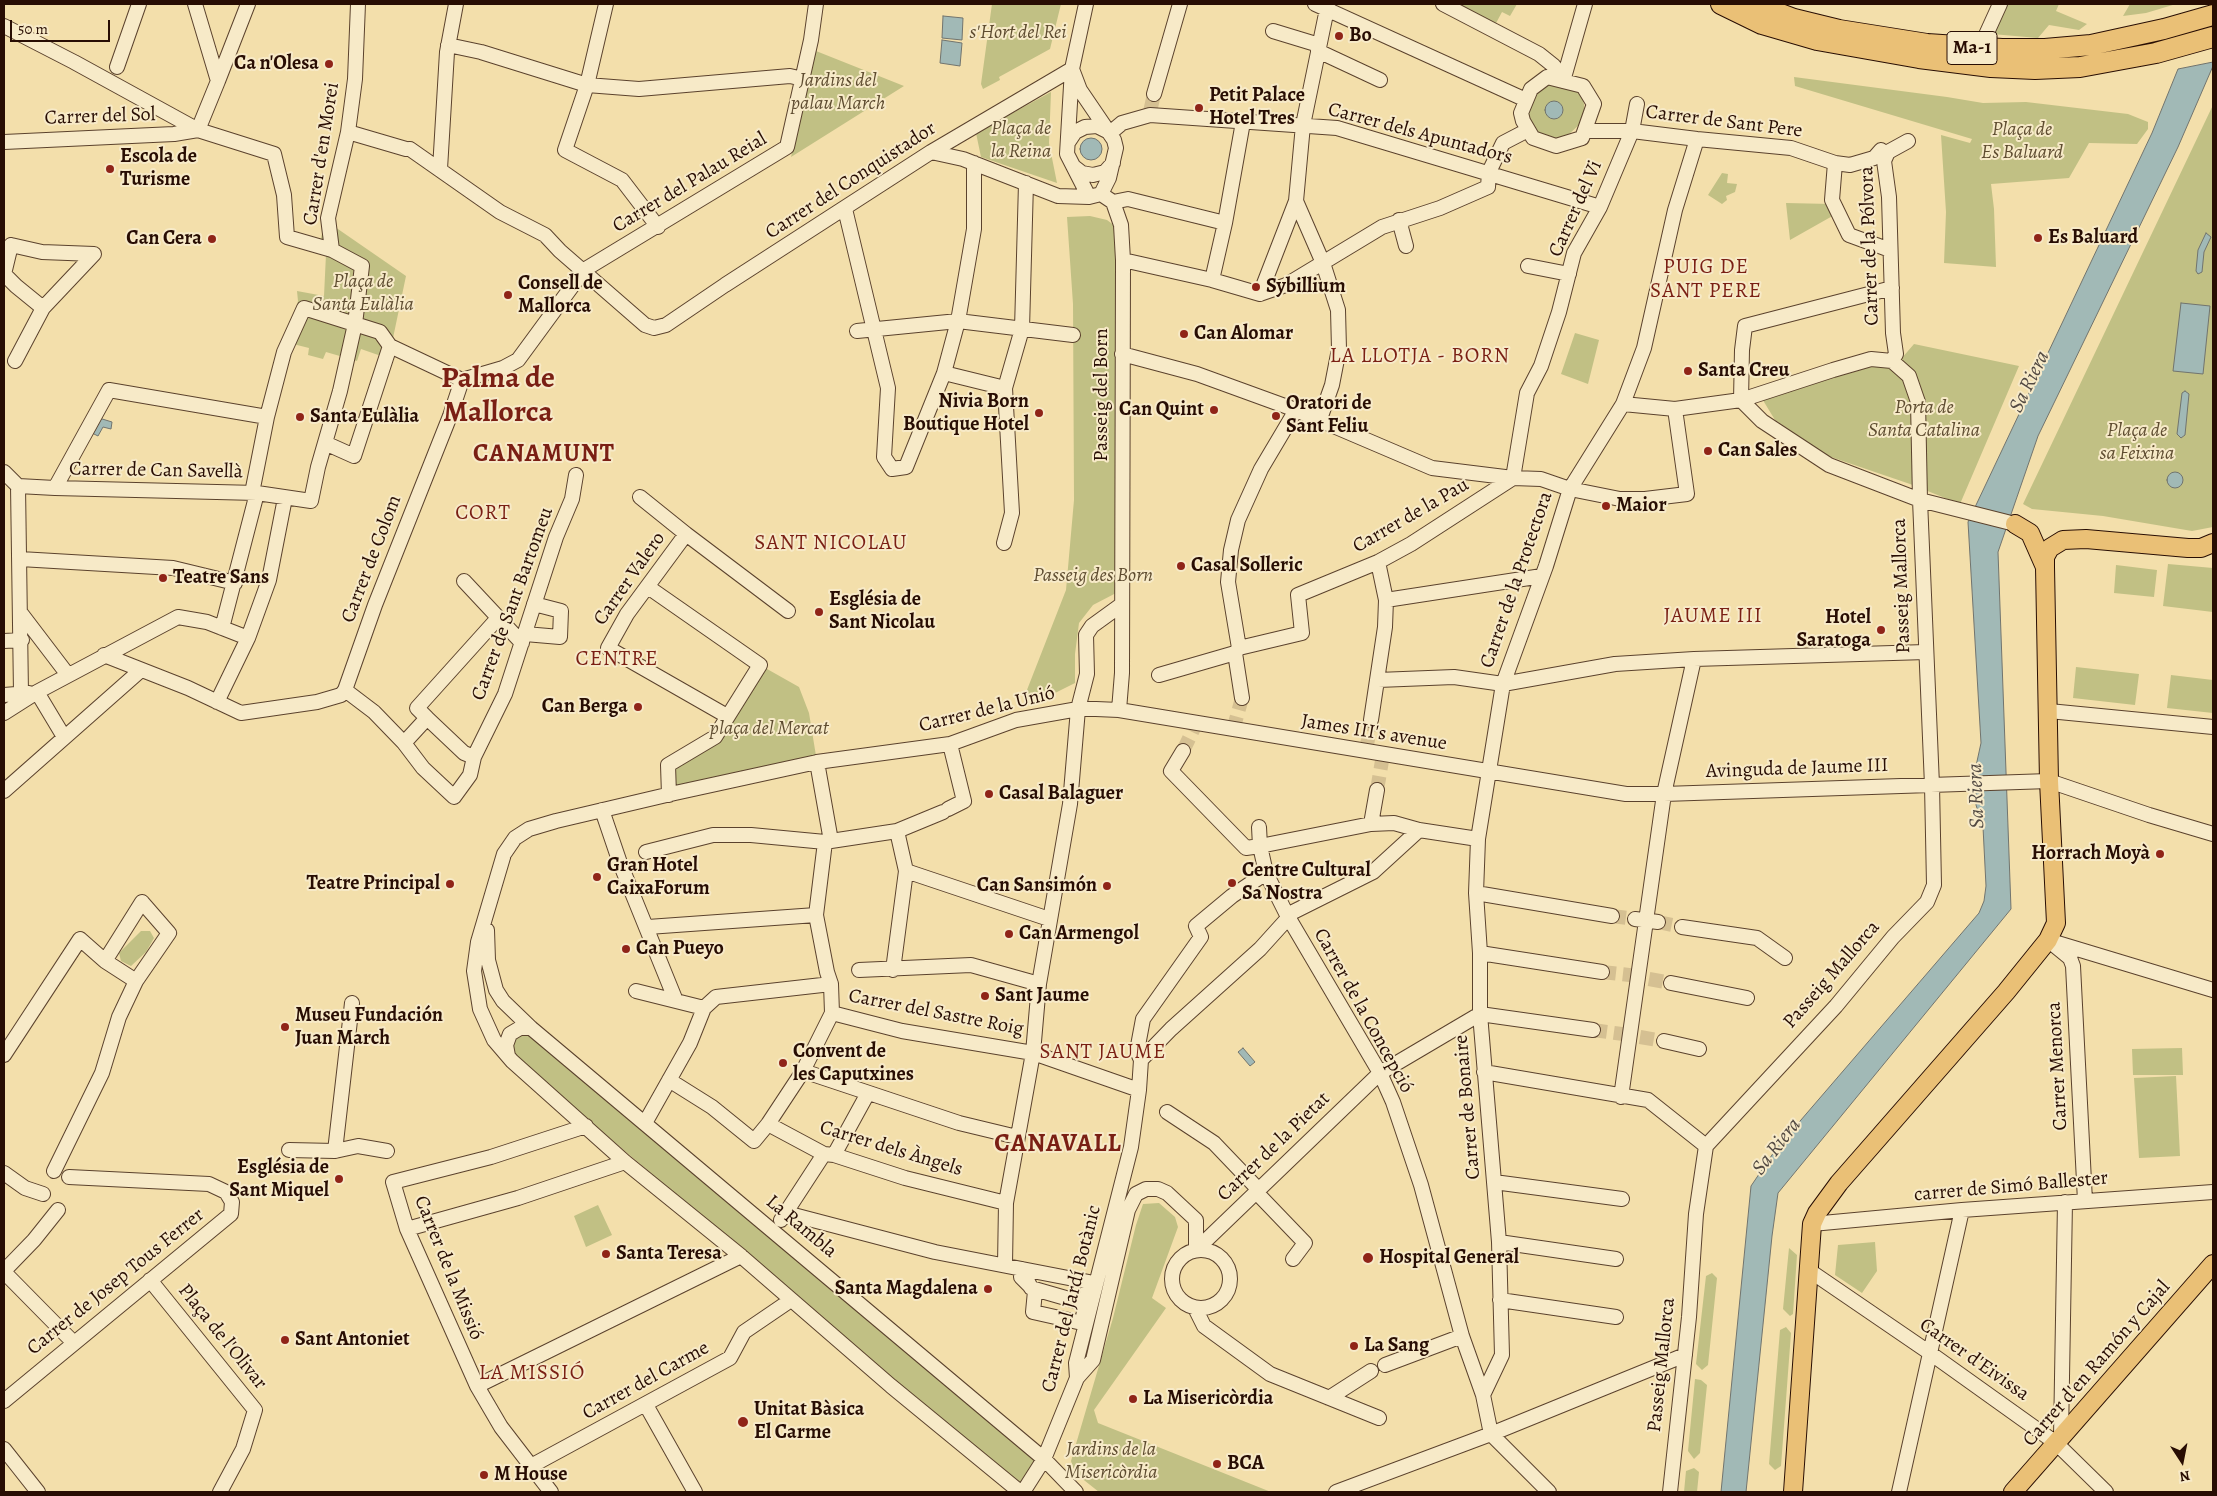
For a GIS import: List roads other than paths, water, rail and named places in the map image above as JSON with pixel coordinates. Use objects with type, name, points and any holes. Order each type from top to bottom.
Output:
[{"type":"highway","name":"Ma-1","points":[[1721,4],[1762,24],[1818,40],[1919,58],[1991,67],[2035,69],[2080,67],[2156,53],[2213,38]]},
{"type":"highway","name":"Ma-1","points":[[1754,4],[1794,19],[1839,30],[1927,44],[2026,50],[2084,46],[2213,15]]},
{"type":"main road","points":[[2015,524],[2030,533],[2045,567]]},
{"type":"main road","points":[[1793,1492],[1812,1224],[1816,1213],[1839,1183],[2006,992],[2048,940],[2056,923],[2049,781],[2045,557],[2050,548],[2056,543],[2073,539],[2209,549]]},
{"type":"main road","name":"Carrer d'en Ramón y Cajal","points":[[2013,1492],[2213,1264]]},
{"type":"street","points":[[117,67],[139,4]]},
{"type":"street","points":[[195,4],[218,81]]},
{"type":"street","points":[[198,130],[248,4]]},
{"type":"street","name":"Carrer d'en Morei","points":[[332,250],[328,218],[348,132],[355,78],[358,4]]},
{"type":"street","points":[[440,169],[448,45],[456,4]]},
{"type":"street","points":[[606,4],[587,84],[565,150],[622,180],[658,227]]},
{"type":"street","name":"Carrer del Palau Reial","points":[[462,380],[503,368],[518,360],[584,270],[658,227],[787,147],[803,79],[816,4]]},
{"type":"street","points":[[1086,4],[1072,70],[1067,154],[1073,166],[1095,195]]},
{"type":"street","points":[[1154,94],[1180,4]]},
{"type":"street","points":[[1443,4],[1539,54],[1554,66],[1559,80]]},
{"type":"street","points":[[1559,80],[1585,4]]},
{"type":"street","points":[[1991,67],[1980,48],[2000,4]]},
{"type":"street","points":[[1260,294],[1296,201],[1303,125],[1319,48],[1324,6],[1526,100]]},
{"type":"street","points":[[4,26],[112,82],[198,130],[274,154],[284,195],[287,237],[332,250],[362,266],[355,324],[340,391],[325,444],[354,456],[390,346]]},
{"type":"street","points":[[1273,31],[1319,48],[1380,80]]},
{"type":"street","points":[[448,45],[481,52],[587,84],[638,89],[790,76],[803,79]]},
{"type":"street","points":[[1072,70],[1080,90],[1108,132],[1116,148],[1109,178],[1095,195]]},
{"type":"street","name":"Carrer del Conquistador","points":[[584,270],[644,325],[654,328],[666,325],[931,152],[1072,70]]},
{"type":"street","points":[[1547,77],[1583,86],[1594,104],[1582,138],[1556,146],[1533,138],[1521,113],[1526,100],[1531,89],[1547,77]]},
{"type":"street","name":"Carrer del Vi","points":[[1513,478],[1527,393],[1544,357],[1559,312],[1574,253],[1600,207],[1632,131],[1637,104]]},
{"type":"street","name":"Carrer dels Apuntadors","points":[[1108,132],[1122,123],[1150,114],[1337,128],[1489,172],[1600,207]]},
{"type":"street","points":[[1212,280],[1225,224],[1243,122]]},
{"type":"street","points":[[1069,141],[1075,132],[1085,127],[1097,126],[1108,132]]},
{"type":"street","name":"Carrer del Sol","points":[[4,142],[174,134],[198,130]]},
{"type":"street","points":[[845,209],[888,388],[884,457],[892,468],[906,467],[944,373],[958,321],[974,229],[968,161],[968,130]]},
{"type":"street","points":[[1122,260],[1212,280],[1260,294],[1286,285],[1382,227],[1440,208],[1488,187],[1489,172],[1502,143],[1528,130]]},
{"type":"street","name":"Carrer de Sant Pere","points":[[1585,131],[1632,131],[1696,140],[1791,148],[1836,163],[1850,165],[1874,158],[1881,150]]},
{"type":"street","points":[[348,132],[408,149],[440,169],[500,212],[545,235],[560,251],[584,270]]},
{"type":"street","name":"Carrer de la Protectora","points":[[1489,772],[1503,684],[1542,576],[1570,489],[1623,404],[1644,348],[1675,210],[1696,140]]},
{"type":"street","name":"Carrer de la Pólvora","points":[[1892,361],[1896,354],[1890,250],[1890,197],[1884,161],[1888,152],[1908,141]]},
{"type":"street","points":[[931,152],[968,161],[1058,196],[1095,195],[1113,202],[1128,199],[1225,224]]},
{"type":"street","points":[[1073,166],[1082,173],[1093,175],[1104,172],[1113,163]]},
{"type":"street","points":[[1836,163],[1832,200],[1849,235],[1890,250]]},
{"type":"street","points":[[1004,543],[1012,514],[1005,388],[1022,329],[1026,183]]},
{"type":"street","points":[[1296,201],[1323,263],[1338,310],[1339,349],[1332,385],[1320,419]]},
{"type":"street","name":"Passeig del Born","points":[[1113,202],[1121,225],[1122,260],[1122,673],[1120,710]]},
{"type":"street","points":[[1399,220],[1406,246]]},
{"type":"street","points":[[15,361],[43,308],[94,254],[42,252],[7,244],[4,274],[43,308]]},
{"type":"street","points":[[1528,266],[1569,274]]},
{"type":"street","points":[[1623,404],[1675,409],[1741,400],[1871,359],[1892,361],[1909,376],[1918,402],[1920,500],[1829,465],[1762,422],[1741,400],[1742,350],[1745,326],[1892,288]]},
{"type":"street","points":[[222,628],[254,493],[267,417],[284,352],[304,308],[380,332],[390,346],[462,380]]},
{"type":"street","points":[[857,331],[958,321],[1073,335]]},
{"type":"street","points":[[1122,354],[1197,374],[1296,410],[1432,468],[1513,478],[1541,479],[1570,489],[1620,499],[1645,499],[1687,494],[1675,409]]},
{"type":"street","points":[[944,373],[1005,388]]},
{"type":"street","name":"Carrer de Colom","points":[[345,690],[379,592],[446,428],[462,380]]},
{"type":"street","points":[[55,488],[109,390],[267,417]]},
{"type":"street","points":[[1242,698],[1228,582],[1231,550],[1238,520],[1261,469],[1296,410]]},
{"type":"street","name":"Carrer de Can Savellà","points":[[18,486],[254,493],[311,501],[325,444]]},
{"type":"street","points":[[4,472],[18,486],[19,612],[22,640],[21,693]]},
{"type":"street","name":"Carrer de Sant Bartomeu","points":[[404,743],[423,768],[454,797],[470,776],[474,757],[505,694],[556,537],[572,499],[576,475]]},
{"type":"street","name":"Carrer de la Pau","points":[[1237,650],[1302,633],[1298,595],[1378,562],[1411,544],[1513,478]]},
{"type":"street","points":[[640,496],[686,534],[788,611]]},
{"type":"street","points":[[217,702],[248,638],[269,580],[285,498]]},
{"type":"street","name":"Passeig Mallorca","points":[[1670,1492],[1685,1355],[1696,1214],[1706,1146],[1823,1019],[1893,937],[1927,902],[1934,885],[1932,785],[1920,500],[2015,524]]},
{"type":"street","name":"Carrer Valero","points":[[686,534],[627,614],[608,648],[727,716]]},
{"type":"street","points":[[1371,720],[1385,627],[1386,600],[1378,562]]},
{"type":"street","points":[[4,571],[19,566],[173,568],[234,583]]},
{"type":"street","points":[[1386,600],[1542,576]]},
{"type":"street","points":[[464,581],[498,618],[524,638],[560,637],[561,612],[534,604]]},
{"type":"street","points":[[648,587],[760,665],[715,737],[668,765],[669,795]]},
{"type":"street","points":[[1005,1265],[1006,1203],[1033,1053],[1039,984],[1070,804],[1078,710],[1087,674],[1086,635],[1092,626],[1121,605]]},
{"type":"street","points":[[19,612],[68,675]]},
{"type":"street","points":[[4,713],[37,692],[104,655],[178,617],[208,622],[248,638]]},
{"type":"street","points":[[474,757],[464,753],[416,708],[498,618]]},
{"type":"street","points":[[4,641],[22,640]]},
{"type":"street","points":[[1160,675],[1237,650]]},
{"type":"street","points":[[1378,680],[1454,676],[1503,684],[1615,664],[1694,659],[1926,652]]},
{"type":"street","points":[[104,655],[241,713],[331,699],[345,690],[374,712],[404,743],[427,718]]},
{"type":"street","points":[[1621,1096],[1635,1036],[1644,977],[1646,921],[1664,794],[1694,659]]},
{"type":"street","points":[[4,792],[141,670]]},
{"type":"street","points":[[4,695],[37,692]]},
{"type":"street","points":[[37,692],[64,737]]},
{"type":"street","name":"James III's avenue","points":[[1078,710],[1120,710],[1626,794],[1664,794]]},
{"type":"street","name":"Carrer de la Unió","points":[[817,762],[950,744],[1016,720],[1078,710]]},
{"type":"street","points":[[2049,711],[2213,726]]},
{"type":"street","points":[[646,852],[713,835],[751,835],[828,841],[897,831],[964,802],[950,744]]},
{"type":"street","points":[[1183,751],[1171,771],[1246,848],[1371,824],[1394,823],[1419,830],[1478,839]]},
{"type":"street","points":[[669,1080],[712,1107],[754,1141],[768,1124],[803,1071],[832,1013],[832,984],[826,972],[816,915],[828,841],[817,762],[602,810],[530,829],[514,838],[504,854],[488,914],[478,942],[474,979],[480,1008],[488,1030],[512,1060],[625,1162],[741,1256],[1021,1492]]},
{"type":"street","name":"Carrer de Bonaire","points":[[1483,1395],[1502,1354],[1499,1242],[1480,1014],[1480,953],[1476,893],[1478,839],[1489,772]]},
{"type":"street","points":[[1932,785],[2049,781],[2149,815],[2213,834]]},
{"type":"street","name":"Avinguda de Jaume III","points":[[1664,794],[1932,785]]},
{"type":"street","points":[[1371,824],[1377,790]]},
{"type":"street","points":[[602,810],[620,863],[648,927],[676,1002]]},
{"type":"street","name":"Carrer de la Concepció","points":[[1258,827],[1266,873],[1288,917],[1380,1073],[1393,1102],[1422,1185],[1462,1336],[1483,1395]]},
{"type":"street","points":[[1140,1060],[1171,1029],[1260,949],[1288,917],[1373,872],[1419,830]]},
{"type":"street","points":[[893,970],[906,870],[897,831]]},
{"type":"street","points":[[906,870],[1050,919]]},
{"type":"street","name":"Carrer del Jardí Botànic","points":[[1021,1492],[1044,1458],[1077,1378],[1076,1364],[1086,1314],[1131,1147],[1139,1090],[1140,1060],[1138,1051],[1143,1019],[1201,937],[1196,926],[1232,896],[1266,873]]},
{"type":"street","points":[[1476,893],[1612,916]]},
{"type":"street","points":[[54,1171],[102,1072],[119,1017],[136,981],[169,933],[142,902],[105,961]]},
{"type":"street","name":"La Rambla","points":[[488,914],[488,960],[496,990],[503,1001],[531,1028],[1044,1458],[1076,1492]]},
{"type":"street","points":[[648,927],[816,915]]},
{"type":"street","points":[[1682,928],[1757,938],[1785,958]]},
{"type":"street","points":[[4,1055],[80,939],[105,961],[136,981]]},
{"type":"street","points":[[2048,940],[2213,990]]},
{"type":"street","name":"Carrer Menorca","points":[[2048,940],[2070,958],[2073,966],[2085,1201]]},
{"type":"street","points":[[1480,953],[1602,972]]},
{"type":"street","points":[[859,970],[893,970],[971,965],[1039,984]]},
{"type":"street","points":[[1671,983],[1747,998]]},
{"type":"street","points":[[645,1123],[690,1043],[704,1008],[716,997],[832,984]]},
{"type":"street","points":[[636,991],[704,1008]]},
{"type":"street","points":[[335,1150],[352,1003]]},
{"type":"street","name":"Carrer del Sastre Roig","points":[[832,1013],[902,1031],[1033,1053],[1139,1090]]},
{"type":"street","points":[[1480,1014],[1593,1030]]},
{"type":"street","name":"Carrer de la Pietat","points":[[1196,1250],[1380,1073],[1480,1014]]},
{"type":"street","points":[[512,1060],[506,1050],[507,1038],[516,1029],[531,1028]]},
{"type":"street","points":[[1664,1041],[1699,1049]]},
{"type":"street","points":[[803,1071],[960,1123],[1017,1137]]},
{"type":"street","points":[[1484,1072],[1648,1100],[1706,1146]]},
{"type":"street","points":[[774,1231],[829,1154],[868,1093]]},
{"type":"street","points":[[1168,1112],[1214,1143],[1305,1243],[1293,1259]]},
{"type":"street","name":"Carrer dels Àngels","points":[[768,1124],[829,1154],[905,1178],[1006,1203]]},
{"type":"street","name":"Carrer de la Missió","points":[[546,1491],[531,1466],[502,1427],[477,1386],[407,1228],[393,1182],[491,1157],[586,1126]]},
{"type":"street","points":[[289,1150],[335,1150],[358,1146],[387,1151]]},
{"type":"street","points":[[407,1228],[518,1198],[625,1162]]},
{"type":"street","points":[[4,1173],[25,1188],[43,1194]]},
{"type":"street","name":"Carrer de Josep Tous Ferrer","points":[[4,1401],[231,1214],[232,1202],[226,1192],[210,1184],[69,1177]]},
{"type":"street","points":[[1494,1182],[1622,1199]]},
{"type":"street","points":[[1077,1378],[1093,1360],[1128,1210],[1136,1194],[1146,1189],[1167,1193],[1196,1220],[1196,1250]]},
{"type":"street","name":"carrer de Simó Ballester","points":[[1812,1224],[1962,1210],[2213,1192]]},
{"type":"street","points":[[2059,1440],[2066,1202]]},
{"type":"street","points":[[58,1210],[34,1240],[4,1272],[74,1343]]},
{"type":"street","points":[[1899,1492],[1962,1210]]},
{"type":"street","points":[[786,1214],[935,1252],[1089,1282],[1086,1314],[1082,1323],[1033,1312],[1034,1291],[1021,1277],[1022,1269]]},
{"type":"street","points":[[1499,1242],[1616,1259]]},
{"type":"street","points":[[1196,1250],[1205,1250],[1222,1258],[1231,1274],[1231,1284],[1228,1293],[1214,1306],[1195,1308],[1178,1298],[1173,1289],[1173,1269],[1178,1260],[1186,1253],[1196,1250]]},
{"type":"street","points":[[477,1386],[741,1256]]},
{"type":"street","name":"Carrer d'Eivissa","points":[[1810,1271],[2059,1440],[2106,1492]]},
{"type":"street","name":"Plaça de l'Olivar","points":[[150,1280],[253,1406],[255,1415],[243,1449],[220,1492]]},
{"type":"street","points":[[1031,1288],[1083,1303],[1086,1314]]},
{"type":"street","name":"Carrer del Carme","points":[[531,1466],[730,1358],[744,1332],[791,1300]]},
{"type":"street","points":[[1500,1300],[1616,1317]]},
{"type":"street","points":[[1195,1308],[1204,1326],[1270,1374],[1379,1418]]},
{"type":"street","points":[[1385,1365],[1462,1336]]},
{"type":"street","points":[[1336,1492],[1491,1434],[1685,1355]]},
{"type":"street","points":[[1329,1398],[1371,1371]]},
{"type":"street","points":[[1483,1395],[1491,1434],[1549,1492]]},
{"type":"street","points":[[646,1405],[695,1492]]},
{"type":"street","points":[[4,1449],[38,1492]]},
{"type":"water","points":[[943,16],[963,18],[962,40],[942,38]]},
{"type":"water","points":[[942,40],[962,43],[960,66],[940,63]]},
{"type":"water","name":"Sa Riera","points":[[2213,62],[2213,66],[2178,147],[2038,436],[1998,552],[2011,909],[1778,1193],[1746,1492],[1721,1492],[1751,1186],[1776,1149],[1979,913],[1984,901],[1986,886],[1983,827],[1976,805],[1976,766],[1981,743],[1968,522],[2152,133],[2178,69]]},
{"type":"water","points":[[1554,101],[1560,104],[1563,110],[1560,116],[1554,119],[1548,116],[1545,110],[1548,104]]},
{"type":"water","points":[[1087,138],[1095,138],[1102,145],[1102,153],[1095,160],[1087,160],[1080,153],[1080,145]]},
{"type":"water","points":[[2206,233],[2211,237],[2204,252],[2202,272],[2198,274],[2196,271],[2198,250]]},
{"type":"water","points":[[2181,303],[2210,306],[2203,374],[2173,371]]},
{"type":"water","points":[[2185,391],[2189,394],[2185,435],[2181,438],[2177,434],[2182,393]]},
{"type":"water","points":[[99,418],[112,422],[111,429],[103,427],[98,436],[92,433]]},
{"type":"water","points":[[2172,472],[2178,472],[2183,477],[2181,486],[2172,488],[2167,483],[2167,477]]},
{"type":"water","points":[[1243,1048],[1255,1062],[1250,1066],[1238,1052]]},
{"type":"tunnel","points":[[1150,112],[1154,94]]},
{"type":"tunnel","points":[[1233,730],[1242,698]]},
{"type":"tunnel","points":[[1366,752],[1371,720]]},
{"type":"tunnel","points":[[1183,751],[1196,724]]},
{"type":"tunnel","points":[[1377,790],[1383,755]]},
{"type":"tunnel","points":[[1612,916],[1635,919]]},
{"type":"tunnel","points":[[1658,922],[1682,927]]},
{"type":"tunnel","points":[[1602,972],[1638,976]]},
{"type":"tunnel","points":[[1649,979],[1671,983]]},
{"type":"tunnel","points":[[1593,1030],[1630,1035]]},
{"type":"tunnel","points":[[1640,1037],[1664,1041]]},
{"type":"place","name":"Bo","points":[[1339,36]]},
{"type":"place","name":"Ca n'Olesa","points":[[329,64]]},
{"type":"place","name":"Petit Palace Hotel Tres","points":[[1199,108]]},
{"type":"place","name":"Escola de Turisme","points":[[110,169]]},
{"type":"place","name":"Es Baluard","points":[[2038,238]]},
{"type":"place","name":"Can Cera","points":[[212,239]]},
{"type":"place","name":"Sybillium","points":[[1256,287]]},
{"type":"place","name":"Consell de Mallorca","points":[[508,295]]},
{"type":"place","name":"Can Alomar","points":[[1184,334]]},
{"type":"place","name":"Santa Creu","points":[[1688,371]]},
{"type":"place","name":"Can Quint","points":[[1214,410]]},
{"type":"place","name":"Nivia Born Boutique Hotel","points":[[1039,413]]},
{"type":"place","name":"Oratori de Sant Feliu","points":[[1276,416]]},
{"type":"place","name":"Santa Eulàlia","points":[[300,417]]},
{"type":"place","name":"Can Sales","points":[[1708,451]]},
{"type":"place","name":"Maior","points":[[1606,506]]},
{"type":"place","name":"Casal Solleric","points":[[1181,566]]},
{"type":"place","name":"Teatre Sans","points":[[163,578]]},
{"type":"place","name":"Església de Sant Nicolau","points":[[819,612]]},
{"type":"place","name":"Hotel Saratoga","points":[[1881,630]]},
{"type":"place","name":"Can Berga","points":[[638,707]]},
{"type":"place","name":"Casal Balaguer","points":[[989,794]]},
{"type":"place","name":"Horrach Moyà","points":[[2160,854]]},
{"type":"place","name":"Gran Hotel CaixaForum","points":[[597,877]]},
{"type":"place","name":"Centre Cultural Sa Nostra","points":[[1232,883]]},
{"type":"place","name":"Teatre Principal","points":[[450,884]]},
{"type":"place","name":"Can Sansimón","points":[[1107,886]]},
{"type":"place","name":"Can Armengol","points":[[1009,934]]},
{"type":"place","name":"Can Pueyo","points":[[626,949]]},
{"type":"place","name":"Sant Jaume","points":[[985,996]]},
{"type":"place","name":"Museu Fundación Juan March","points":[[285,1027]]},
{"type":"place","name":"Convent de les Caputxines","points":[[783,1063]]},
{"type":"place","name":"Església de Sant Miquel","points":[[339,1179]]},
{"type":"place","name":"Santa Teresa","points":[[606,1254]]},
{"type":"place","name":"Hospital General","points":[[1368,1258]]},
{"type":"place","name":"Santa Magdalena","points":[[988,1289]]},
{"type":"place","name":"Sant Antoniet","points":[[285,1340]]},
{"type":"place","name":"La Sang","points":[[1354,1346]]},
{"type":"place","name":"La Misericòrdia","points":[[1133,1399]]},
{"type":"place","name":"Unitat Bàsica El Carme","points":[[743,1422]]},
{"type":"place","name":"BCA","points":[[1217,1464]]},
{"type":"place","name":"M House","points":[[484,1475]]},
{"type":"district","name":"PUIG DE SANT PERE","points":[[1706,280]]},
{"type":"district","name":"LA LLOTJA - BORN","points":[[1420,357]]},
{"type":"district","name":"Palma de Mallorca","points":[[498,397]]},
{"type":"district","name":"CANAMUNT","points":[[544,455]]},
{"type":"district","name":"CORT","points":[[483,514]]},
{"type":"district","name":"SANT NICOLAU","points":[[831,544]]},
{"type":"district","name":"JAUME III","points":[[1713,617]]},
{"type":"district","name":"CENTRE","points":[[617,660]]},
{"type":"district","name":"SANT JAUME","points":[[1103,1053]]},
{"type":"district","name":"CANAVALL","points":[[1058,1145]]},
{"type":"district","name":"LA MISSIÓ","points":[[532,1374]]},
{"type":"park label","name":"s'Hort del Rei","points":[[1018,33]]},
{"type":"park label","name":"Jardins del palau March","points":[[838,92]]},
{"type":"park label","name":"Plaça de la Reina","points":[[1021,140]]},
{"type":"park label","name":"Plaça de Es Baluard","points":[[2022,142]]},
{"type":"park label","name":"Plaça de Santa Eulàlia","points":[[363,294]]},
{"type":"park label","name":"Porta de Santa Catalina","points":[[1924,420]]},
{"type":"park label","name":"Plaça de sa Feixina","points":[[2137,442]]},
{"type":"park label","name":"Passeig des Born","points":[[1093,576]]},
{"type":"park label","name":"plaça del Mercat","points":[[769,729]]},
{"type":"park label","name":"Jardins de la Misericòrdia","points":[[1111,1462]]}]
